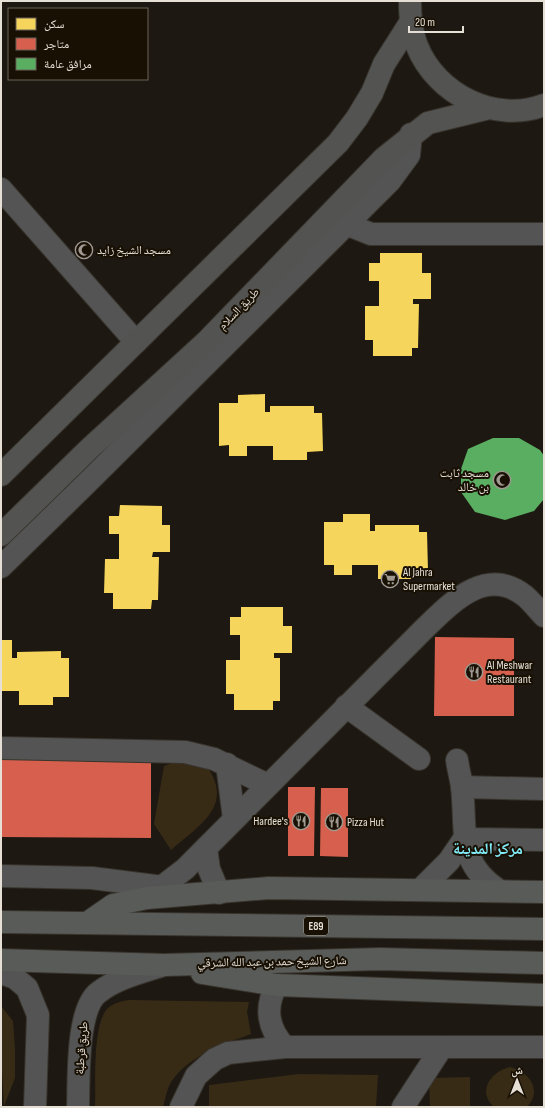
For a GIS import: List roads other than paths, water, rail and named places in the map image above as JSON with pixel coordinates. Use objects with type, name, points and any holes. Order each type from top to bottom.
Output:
[{"type":"highway","points":[[88,923],[112,905],[155,892],[219,893],[269,888],[544,892]]},
{"type":"highway","points":[[1,916],[31,922]]},
{"type":"highway","name":"E89","points":[[1,922],[544,929]]},
{"type":"highway","name":"شارع الشيخ حمد بن عبد الله الشرقي","points":[[1,960],[164,964],[380,959],[544,962]]},
{"type":"highway","points":[[164,964],[207,974],[277,985],[544,995]]},
{"type":"main road","points":[[410,1],[410,23],[417,46],[428,68],[445,86],[466,100],[489,108],[514,111],[542,108]]},
{"type":"main road","points":[[1,475],[338,143],[357,118],[372,93],[384,64],[410,23]]},
{"type":"main road","name":"طريق السلام","points":[[1,535],[89,449],[208,340],[384,158],[411,134],[428,123],[489,108]]},
{"type":"street","points":[[1,567],[390,181],[409,155],[411,134]]},
{"type":"street","points":[[1,189],[136,342]]},
{"type":"street","points":[[346,224],[371,234],[544,234]]},
{"type":"street","points":[[89,449],[94,476]]},
{"type":"street","points":[[1,876],[92,878],[155,892],[186,869],[424,628],[464,594],[478,586],[485,585],[508,587],[524,596],[544,616]]},
{"type":"street","points":[[346,706],[419,759]]},
{"type":"street","points":[[1,748],[185,752],[214,759],[227,764],[268,785]]},
{"type":"street","points":[[456,760],[462,787],[464,839],[475,868],[486,880],[500,891]]},
{"type":"street","points":[[227,764],[234,819]]},
{"type":"street","points":[[462,787],[544,789]]},
{"type":"street","points":[[464,839],[544,840]]},
{"type":"street","points":[[420,890],[440,871],[464,839]]},
{"type":"street","points":[[206,848],[209,869],[219,893]]},
{"type":"street","name":"طريق قرطبة","points":[[78,1107],[81,1035],[85,1015],[97,993],[110,985],[164,964]]},
{"type":"street","points":[[1,973],[15,978],[27,988],[38,1015],[35,1107]]},
{"type":"street","points":[[277,985],[270,998],[269,1015],[274,1033],[285,1047]]},
{"type":"street","points":[[181,1107],[196,1076],[215,1059],[228,1053],[285,1047],[544,1047]]},
{"type":"street","points":[[403,1107],[442,1047]]},
{"type":"place","name":"مسجد الشيخ زايد","points":[[84,250]]},
{"type":"place","name":"مسجد ثابت بن خالد","points":[[502,480]]},
{"type":"place","name":"Al Jahra Supermarket","points":[[390,579]]},
{"type":"place","name":"Al Meshwar Restaurant","points":[[474,672]]},
{"type":"place","name":"Hardee's","points":[[301,821]]},
{"type":"place","name":"Pizza Hut","points":[[334,822]]},
{"type":"district","name":"مركز المدينة","points":[[488,849]]}]
